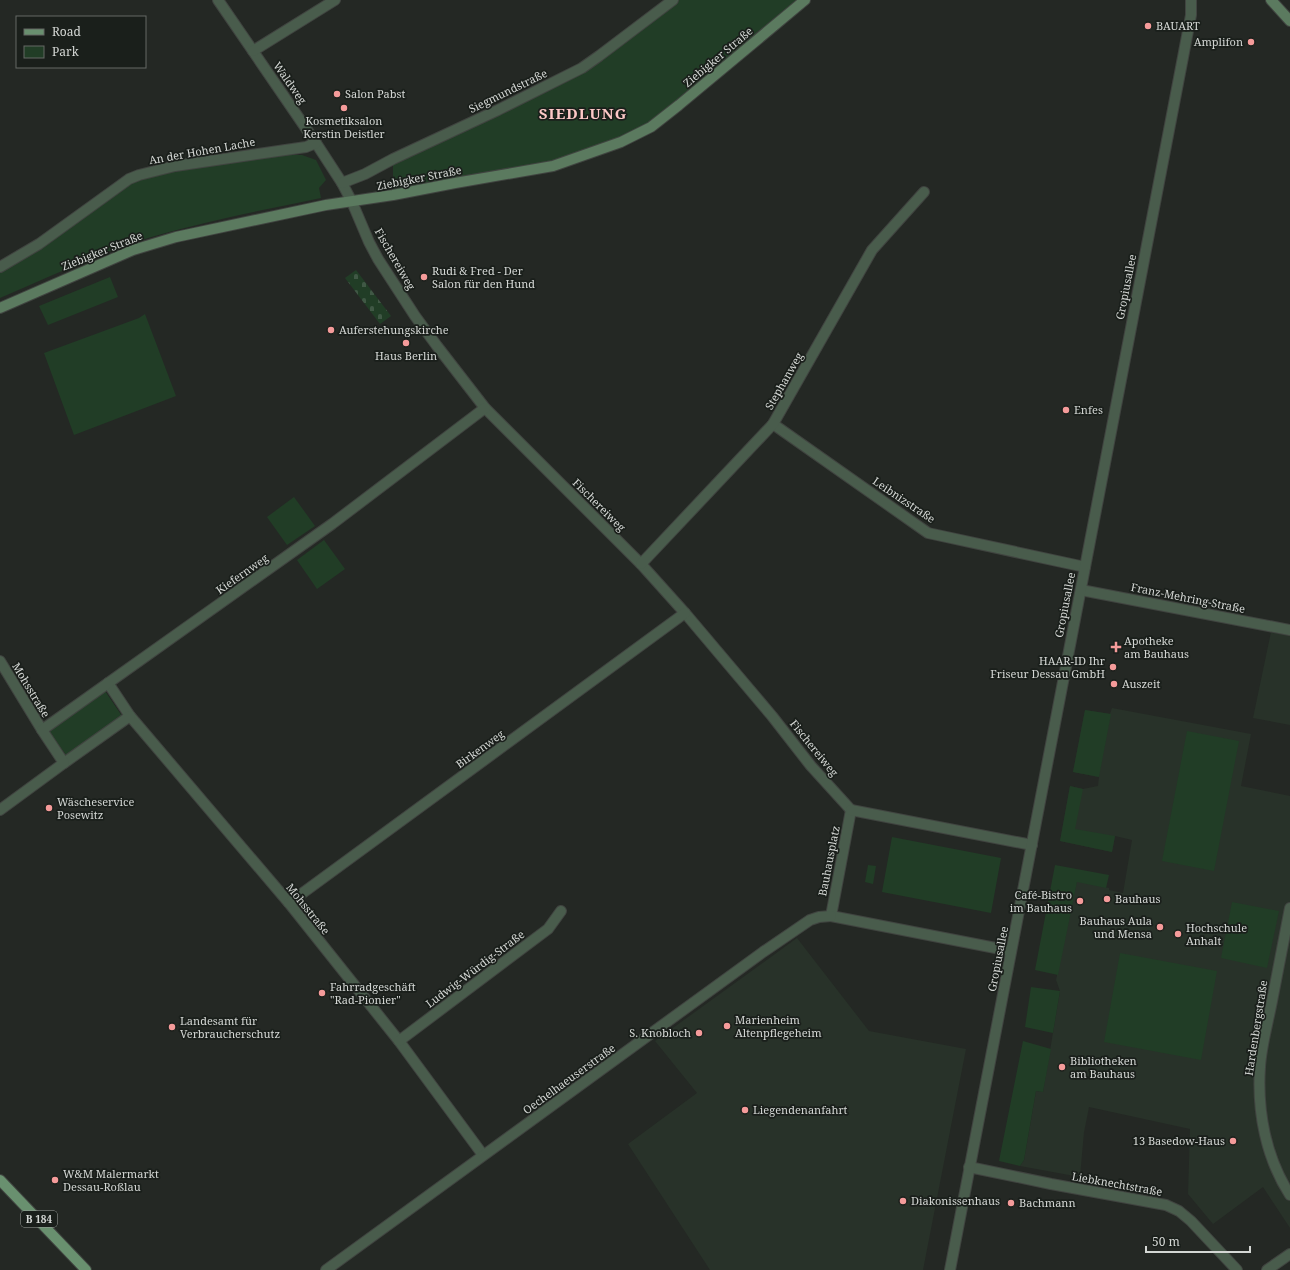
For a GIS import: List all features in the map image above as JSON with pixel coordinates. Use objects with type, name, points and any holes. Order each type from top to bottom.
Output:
[{"type":"main road","name":"Ziebigker Straße","points":[[0,308],[133,250],[176,237],[326,205],[393,195],[554,166],[622,142],[651,127],[805,0]]},
{"type":"main road","points":[[1271,0],[1290,21]]},
{"type":"main road","name":"B 184","points":[[0,1180],[86,1270]]},
{"type":"street","name":"Waldweg","points":[[218,0],[316,143],[342,183],[352,202]]},
{"type":"street","points":[[253,51],[335,0]]},
{"type":"street","name":"Siegmundstraße","points":[[342,183],[365,174],[582,68],[672,0]]},
{"type":"street","name":"Gropiusallee","points":[[950,1270],[1191,15],[1191,0]]},
{"type":"street","name":"Gropiusallee","points":[[1191,15],[1198,0]]},
{"type":"street","name":"An der Hohen Lache","points":[[0,267],[39,244],[129,179],[139,175],[175,166],[306,147],[316,143]]},
{"type":"street","name":"Stephanweg","points":[[641,564],[773,424],[872,250],[924,192]]},
{"type":"street","name":"Fischereiweg","points":[[352,202],[378,259],[415,316],[485,408],[641,564],[685,613],[772,716],[811,766],[851,810]]},
{"type":"street","name":"Kiefernweg","points":[[42,730],[332,524],[485,408]]},
{"type":"street","name":"Leibnizstraße","points":[[773,424],[928,533],[1085,567]]},
{"type":"street","name":"Franz-Mehring-Straße","points":[[1081,590],[1290,630]]},
{"type":"street","name":"Birkenweg","points":[[289,903],[685,613]]},
{"type":"street","name":"Mohsstraße","points":[[0,661],[42,730]]},
{"type":"street","name":"Mohsstraße","points":[[108,683],[130,716],[289,903],[399,1041],[483,1155]]},
{"type":"street","points":[[0,810],[130,716]]},
{"type":"street","points":[[42,730],[64,763]]},
{"type":"street","points":[[851,810],[1032,845]]},
{"type":"street","name":"Bauhausplatz","points":[[831,916],[851,810]]},
{"type":"street","name":"Hardenbergstraße","points":[[1290,908],[1260,1066],[1259,1095],[1262,1120],[1273,1164],[1290,1195]]},
{"type":"street","name":"Ludwig-Würdig-Straße","points":[[399,1041],[548,929],[561,911]]},
{"type":"street","points":[[831,916],[1011,951]]},
{"type":"street","name":"Oechelhaeuserstraße","points":[[326,1270],[769,948],[810,920],[819,917],[831,916]]},
{"type":"street","name":"Liebknechtstraße","points":[[970,1167],[1051,1184],[1166,1205],[1179,1211],[1191,1221],[1237,1270]]},
{"type":"street","points":[[1266,1270],[1290,1254]]},
{"type":"shaded area","points":[[1271,632],[1290,636],[1290,725],[1253,718]]},
{"type":"shaded area","name":"Hochschule Anhalt","points":[[1112,708],[1251,734],[1241,786],[1290,796],[1290,1228],[1263,1187],[1213,1224],[1188,1194],[1190,1129],[1089,1107],[1084,1132],[1080,1177],[1020,1166],[1024,1160],[1036,1091],[1043,1092],[1060,991],[1056,980],[1077,881],[1109,888],[1109,890],[1123,893],[1132,840],[1115,836],[1112,852],[1060,841],[1070,786],[1083,789],[1098,786],[1099,777],[1073,772],[1085,710],[1110,714]]},
{"type":"shaded area","points":[[797,938],[869,1031],[966,1049],[923,1270],[710,1270],[628,1144],[697,1093],[655,1041]]},
{"type":"green space","points":[[673,0],[805,0],[651,127],[553,166],[393,195],[393,159],[582,68]]},
{"type":"green space","points":[[284,155],[302,155],[316,160],[326,180],[319,188],[321,198],[204,223],[135,242],[0,298],[0,272],[135,180],[173,169]]},
{"type":"green space","points":[[356,270],[391,316],[380,324],[345,278]]},
{"type":"green space","points":[[110,277],[118,297],[48,325],[39,306]]},
{"type":"green space","points":[[145,314],[176,396],[74,435],[44,353],[139,318]]},
{"type":"green space","points":[[294,497],[315,526],[287,545],[267,517]]},
{"type":"green space","points":[[324,540],[345,569],[317,589],[297,560]]},
{"type":"green space","points":[[105,691],[122,716],[66,755],[48,730]]},
{"type":"green space","points":[[1085,710],[1111,714],[1099,777],[1073,772]]},
{"type":"green space","points":[[1187,731],[1239,741],[1214,871],[1162,861]]},
{"type":"green space","points":[[1070,786],[1083,789],[1075,829],[1115,836],[1112,852],[1060,841]]},
{"type":"green space","points":[[892,837],[1001,858],[991,913],[882,892]]},
{"type":"green space","points":[[868,865],[876,866],[873,884],[865,882]]},
{"type":"green space","points":[[1055,865],[1109,875],[1106,888],[1077,882],[1058,975],[1035,970]]},
{"type":"green space","points":[[1232,902],[1279,911],[1267,968],[1221,958]]},
{"type":"green space","points":[[1120,953],[1217,971],[1201,1060],[1104,1042]]},
{"type":"green space","points":[[1031,987],[1060,991],[1053,1033],[1025,1027]]},
{"type":"green space","points":[[1023,1041],[1051,1049],[1043,1092],[1036,1091],[1024,1160],[1020,1166],[999,1161]]},
{"type":"place","name":"BAUART","points":[[1148,26]]},
{"type":"place","name":"Amplifon","points":[[1251,42]]},
{"type":"place","name":"Salon Pabst","points":[[337,94]]},
{"type":"place","name":"Kosmetiksalon Kerstin Deistler","points":[[344,108]]},
{"type":"place","name":"Rudi & Fred - Der Salon für den Hund","points":[[424,277]]},
{"type":"place","name":"Auferstehungskirche","points":[[331,330]]},
{"type":"place","name":"Haus Berlin","points":[[406,343]]},
{"type":"place","name":"Enfes","points":[[1066,410]]},
{"type":"place","name":"Apotheke am Bauhaus","points":[[1116,647]]},
{"type":"place","name":"HAAR-ID Ihr Friseur Dessau GmbH","points":[[1113,667]]},
{"type":"place","name":"Auszeit","points":[[1114,684]]},
{"type":"place","name":"Wäscheservice Posewitz","points":[[49,808]]},
{"type":"place","name":"Bauhaus","points":[[1107,899]]},
{"type":"place","name":"Café-Bistro im Bauhaus","points":[[1080,901]]},
{"type":"place","name":"Bauhaus Aula und Mensa","points":[[1160,927]]},
{"type":"place","name":"Hochschule Anhalt","points":[[1178,934]]},
{"type":"place","name":"Fahrradgeschäft \"Rad-Pionier\"","points":[[322,993]]},
{"type":"place","name":"Marienheim Altenpflegeheim","points":[[727,1026]]},
{"type":"place","name":"Landesamt für Verbraucherschutz","points":[[172,1027]]},
{"type":"place","name":"S. Knobloch","points":[[699,1033]]},
{"type":"place","name":"Bibliotheken am Bauhaus","points":[[1062,1067]]},
{"type":"place","name":"Liegendenanfahrt","points":[[745,1110]]},
{"type":"place","name":"13 Basedow-Haus","points":[[1233,1141]]},
{"type":"place","name":"W&M Malermarkt Dessau-Roßlau","points":[[55,1180]]},
{"type":"place","name":"Diakonissenhaus","points":[[903,1201]]},
{"type":"place","name":"Bachmann","points":[[1011,1203]]},
{"type":"district","name":"SIEDLUNG","points":[[583,114]]}]
